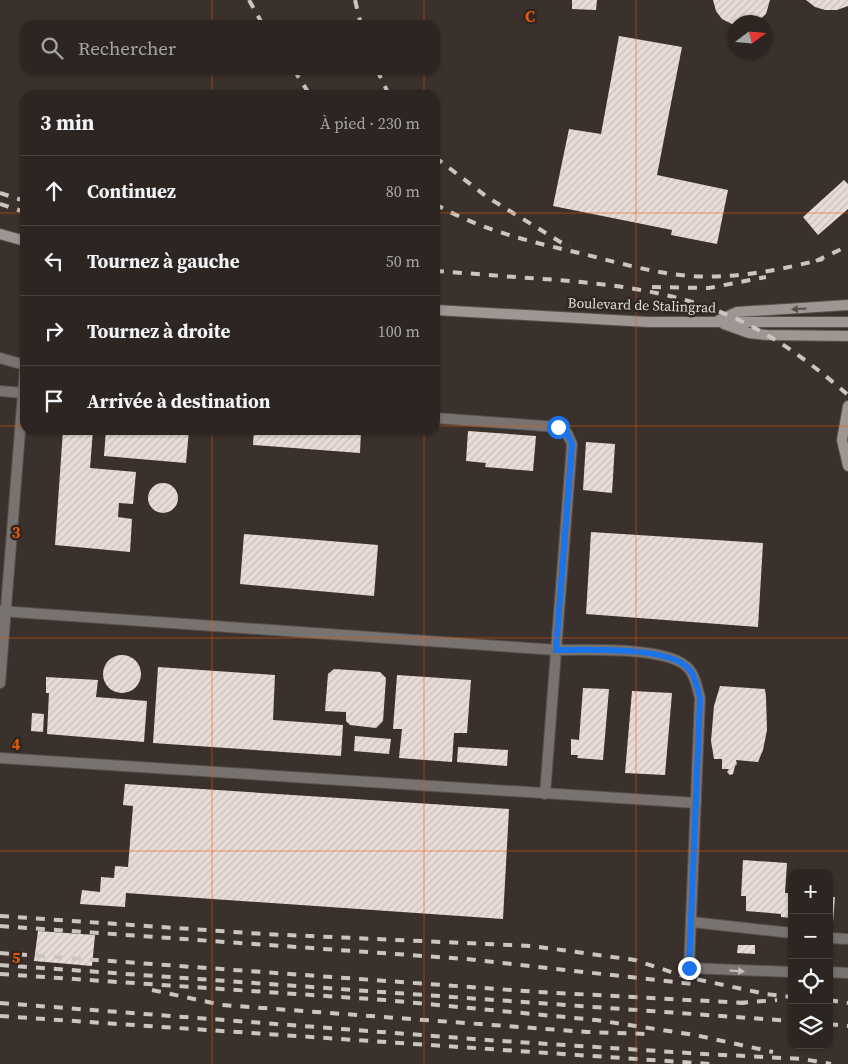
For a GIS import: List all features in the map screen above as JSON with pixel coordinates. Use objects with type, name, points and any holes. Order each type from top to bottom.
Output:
[{"type":"main road","points":[[0,234],[20,240]]},
{"type":"main road","points":[[716,322],[737,312],[848,305]]},
{"type":"main road","name":"Boulevard de Stalingrad","points":[[440,310],[648,322],[848,322]]},
{"type":"main road","points":[[716,322],[749,333],[848,336]]},
{"type":"main road","points":[[848,406],[842,440],[848,466]]},
{"type":"lane","points":[[0,358],[20,364]]},
{"type":"lane","points":[[0,391],[20,393]]},
{"type":"lane","points":[[440,418],[558,427],[567,433],[572,444],[546,794]]},
{"type":"lane","points":[[0,683],[3,611],[20,426]]},
{"type":"lane","points":[[3,611],[556,650],[646,652],[672,658],[688,667],[695,679],[700,698],[689,968],[788,972]]},
{"type":"lane","points":[[0,758],[696,804]]},
{"type":"lane","points":[[692,922],[788,933]]},
{"type":"lane","points":[[833,938],[848,939]]},
{"type":"lane","points":[[833,972],[848,973]]},
{"type":"building","points":[[572,0],[597,0],[596,10],[572,9]]},
{"type":"building","points":[[713,0],[770,0],[765,15],[728,15],[728,22],[722,19],[716,11]]},
{"type":"building","points":[[806,0],[848,0],[848,6],[837,10],[825,10],[815,7]]},
{"type":"building","points":[[619,36],[682,47],[657,175],[728,190],[717,244],[671,235],[672,230],[553,206],[569,129],[601,134]]},
{"type":"building","points":[[844,180],[848,184],[848,209],[818,235],[803,217]]},
{"type":"building","points":[[468,431],[536,436],[533,471],[485,467],[486,463],[466,461]]},
{"type":"building","points":[[63,435],[93,435],[90,468],[136,472],[133,504],[119,503],[118,517],[132,519],[130,552],[55,545]]},
{"type":"building","points":[[106,435],[189,435],[186,463],[104,456]]},
{"type":"building","points":[[254,435],[361,435],[360,453],[253,445]]},
{"type":"building","points":[[586,442],[615,444],[612,493],[583,490]]},
{"type":"building","points":[[163,483],[169,484],[177,492],[177,504],[169,512],[163,513],[157,512],[149,504],[148,498],[149,492],[157,484]]},
{"type":"building","points":[[591,532],[763,543],[758,627],[586,614]]},
{"type":"building","points":[[244,534],[378,545],[374,596],[240,584]]},
{"type":"building","points":[[122,655],[136,660],[141,674],[136,688],[122,693],[108,688],[103,674],[108,660]]},
{"type":"building","points":[[158,667],[275,675],[273,720],[343,725],[341,756],[153,743]]},
{"type":"building","points":[[334,669],[380,672],[386,678],[383,721],[376,728],[350,725],[346,721],[346,712],[325,711],[328,674]]},
{"type":"building","points":[[397,675],[471,680],[467,733],[454,733],[452,762],[399,758],[402,729],[393,729]]},
{"type":"building","points":[[46,677],[98,680],[96,697],[147,701],[144,742],[47,734],[49,693],[46,693]]},
{"type":"building","points":[[720,686],[765,689],[766,697],[767,730],[763,750],[758,762],[736,760],[737,764],[733,774],[730,775],[727,772],[729,769],[722,769],[722,759],[714,759],[711,741],[714,706]]},
{"type":"building","points":[[583,688],[609,689],[603,760],[577,758],[578,755],[571,755],[571,739],[579,740]]},
{"type":"building","points":[[632,691],[672,693],[665,775],[625,773]]},
{"type":"building","points":[[32,713],[44,714],[43,732],[31,731]]},
{"type":"building","points":[[355,736],[391,739],[389,754],[354,751]]},
{"type":"building","points":[[458,747],[508,750],[507,766],[457,762]]},
{"type":"building","points":[[125,784],[509,809],[503,919],[126,893],[125,907],[80,904],[82,890],[100,892],[101,877],[114,878],[115,866],[128,867],[133,806],[123,805]]},
{"type":"building","points":[[743,860],[787,863],[785,893],[788,893],[788,918],[781,917],[781,914],[746,911],[746,896],[741,896]]},
{"type":"building","points":[[833,897],[835,897],[833,923]]},
{"type":"building","points":[[38,931],[95,935],[92,966],[34,961]]},
{"type":"building","points":[[738,945],[755,945],[755,954],[737,953]]},
{"type":"railway","points":[[249,0],[260,20]]},
{"type":"railway","points":[[355,0],[360,20]]},
{"type":"railway","points":[[297,75],[307,90]]},
{"type":"railway","points":[[379,75],[387,90]]},
{"type":"railway","points":[[440,161],[487,197],[570,246]]},
{"type":"railway","points":[[0,193],[20,199]]},
{"type":"railway","points":[[0,204],[20,210]]},
{"type":"railway","points":[[440,207],[486,227],[521,239],[661,272],[708,277],[741,275],[790,267],[823,259]]},
{"type":"railway","points":[[816,261],[848,246]]},
{"type":"railway","points":[[440,271],[611,285],[638,289],[692,302],[743,322],[771,337],[824,374],[848,395]]},
{"type":"railway","points":[[652,287],[709,288],[766,277]]},
{"type":"railway","points":[[0,916],[264,934],[532,946],[635,960],[686,977],[766,994],[788,997]]},
{"type":"railway","points":[[0,926],[466,959],[693,984]]},
{"type":"railway","points":[[0,953],[539,992],[745,1003]]},
{"type":"railway","points":[[0,965],[788,1021]]},
{"type":"railway","points":[[0,974],[385,1000],[596,1020],[695,1035],[773,1052]]},
{"type":"railway","points":[[152,990],[222,1005],[587,1032],[647,1034]]},
{"type":"railway","points":[[739,1003],[777,1000]]},
{"type":"railway","points":[[833,1001],[848,1003]]},
{"type":"railway","points":[[0,1003],[487,1040],[803,1059],[831,1064]]},
{"type":"railway","points":[[0,1016],[711,1064]]},
{"type":"railway","points":[[833,1024],[848,1026]]},
{"type":"route","points":[[558,427],[567,433],[572,444],[556,650],[646,652],[672,658],[688,667],[695,679],[700,698],[689,968]]}]
